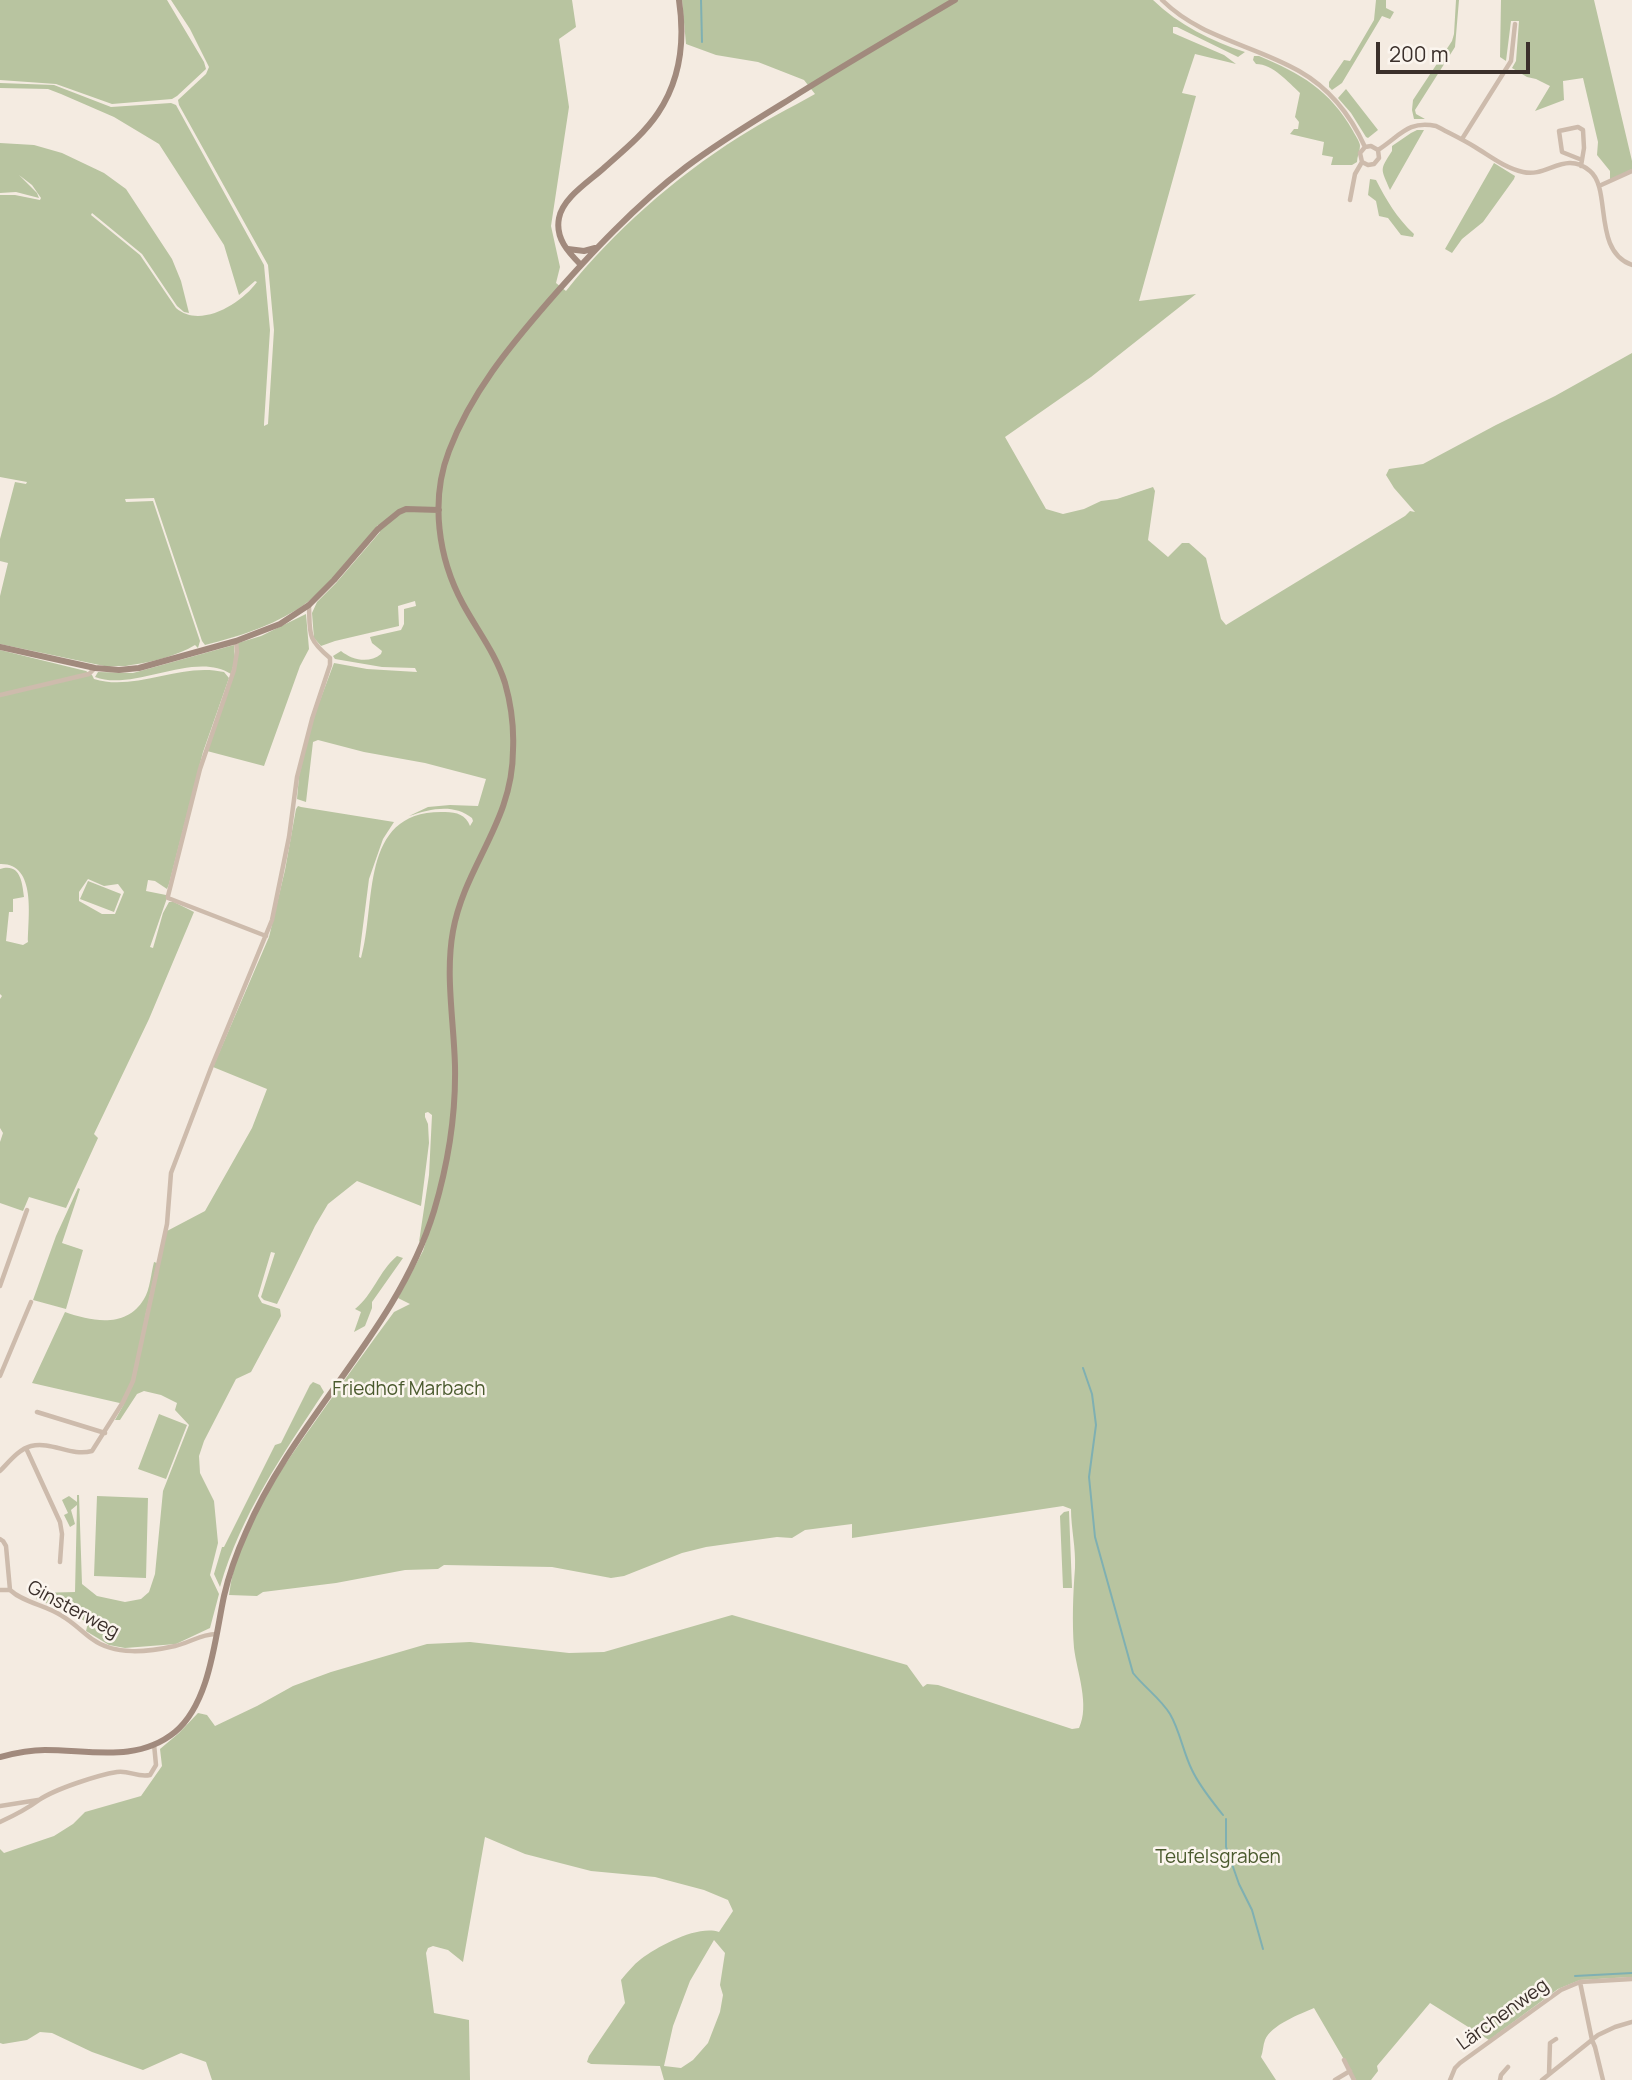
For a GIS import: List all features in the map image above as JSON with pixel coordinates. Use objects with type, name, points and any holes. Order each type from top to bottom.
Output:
[{"type":"main road","points":[[581,265],[559,236],[559,218],[564,206],[575,194],[644,131],[671,90],[682,44],[679,0]]},
{"type":"main road","points":[[0,1757],[48,1750],[124,1753],[154,1744],[178,1729],[194,1707],[203,1688],[228,1578],[256,1509],[289,1455],[371,1336],[406,1279],[428,1230],[448,1154],[453,1119],[455,1072],[450,970],[452,935],[456,915],[469,881],[503,810],[514,756],[512,724],[504,680],[484,636],[464,607],[443,550],[439,510],[445,463],[463,416],[490,372],[510,346],[581,265],[636,208],[684,168],[726,138],[955,0]]},
{"type":"main road","points":[[566,248],[584,251],[597,248]]},
{"type":"main road","points":[[0,647],[95,668],[119,670],[139,668],[236,641],[280,624],[309,605],[392,516],[404,510],[439,510]]},
{"type":"street","points":[[1162,0],[1191,23],[1283,63],[1318,83],[1349,118],[1365,147]]},
{"type":"street","points":[[1462,139],[1511,61],[1516,24]]},
{"type":"street","points":[[1378,150],[1414,125],[1426,124],[1436,126],[1505,166],[1523,172],[1533,173],[1560,163],[1582,163]]},
{"type":"street","points":[[1582,163],[1583,130],[1578,127],[1559,131],[1562,152],[1582,163],[1600,186],[1601,209],[1608,237],[1620,259],[1632,265]]},
{"type":"street","points":[[1350,200],[1356,173],[1362,162],[1360,153],[1365,147],[1374,146],[1378,150],[1379,158],[1374,164],[1362,162]]},
{"type":"street","points":[[1600,186],[1632,171]]},
{"type":"street","points":[[0,1471],[26,1448],[32,1446],[83,1454],[92,1451],[105,1433],[133,1381],[167,1224],[171,1173],[266,936],[283,870],[303,748],[331,662],[311,637],[309,605]]},
{"type":"street","points":[[236,641],[237,652],[233,670],[202,761],[168,898],[266,936]]},
{"type":"street","points":[[0,695],[89,674],[95,668]]},
{"type":"street","points":[[0,1286],[27,1210]]},
{"type":"street","points":[[0,1376],[31,1302]]},
{"type":"street","points":[[37,1412],[105,1433]]},
{"type":"street","points":[[26,1448],[60,1522],[60,1562]]},
{"type":"street","points":[[0,1539],[6,1546],[10,1590]]},
{"type":"street","name":"Ginsterweg","points":[[0,1590],[10,1590],[16,1597],[65,1617],[93,1641],[108,1648],[124,1651],[176,1646],[216,1634]]},
{"type":"street","points":[[0,1822],[39,1800],[72,1786],[119,1772],[142,1777],[150,1775],[156,1765],[154,1744]]},
{"type":"street","points":[[0,1806],[39,1800]]},
{"type":"street","points":[[1603,2080],[1580,1982],[1632,1979]]},
{"type":"street","name":"Lärchenweg","points":[[1450,2080],[1460,2063],[1561,1990],[1580,1982]]},
{"type":"street","points":[[1542,2080],[1608,2029],[1632,2022]]},
{"type":"street","points":[[1549,2075],[1550,2043],[1556,2039]]},
{"type":"street","points":[[1344,2060],[1354,2080]]},
{"type":"street","points":[[1500,2080],[1508,2067]]},
{"type":"street","points":[[1335,2080],[1350,2071]]},
{"type":"green space","points":[[0,0],[167,0],[206,69],[172,99],[112,104],[56,84],[0,80]]},
{"type":"green space","name":"Friedhof Marbach","points":[[171,0],[572,0],[576,27],[559,39],[569,107],[551,226],[560,267],[556,283],[566,291],[604,247],[668,188],[739,137],[815,94],[804,80],[758,62],[716,55],[686,44],[682,0],[1153,0],[1196,31],[1245,52],[1238,57],[1173,27],[1173,33],[1224,55],[1236,64],[1195,54],[1182,93],[1196,96],[1139,301],[1196,294],[1091,377],[1005,437],[1046,509],[1063,514],[1153,487],[1155,491],[1148,540],[1168,557],[1182,543],[1189,543],[1206,558],[1221,619],[1226,625],[1410,511],[1415,512],[1386,475],[1389,469],[1423,464],[1632,353],[1632,1977],[1580,1980],[1558,1989],[1489,2040],[1430,2003],[1377,2066],[1378,2071],[1371,2080],[1356,2080],[1314,2008],[1279,2025],[1265,2040],[1261,2057],[1276,2080],[664,2080],[660,2066],[587,2062],[625,2003],[621,1980],[638,1961],[678,1938],[700,1931],[719,1932],[733,1911],[728,1900],[704,1890],[655,1877],[591,1871],[525,1854],[485,1837],[463,1962],[448,1950],[433,1946],[428,1948],[426,1953],[434,2013],[469,2020],[470,2080],[212,2080],[206,2062],[181,2053],[143,2070],[92,2052],[52,2033],[40,2032],[27,2040],[0,2043],[0,1849],[4,1853],[54,1836],[73,1824],[85,1812],[141,1796],[162,1766],[160,1749],[198,1713],[207,1715],[215,1726],[293,1686],[427,1644],[470,1642],[569,1653],[604,1652],[732,1615],[907,1665],[923,1687],[927,1684],[938,1685],[1072,1729],[1079,1728],[1083,1709],[1073,1638],[1075,1561],[1071,1509],[1063,1506],[852,1538],[852,1524],[805,1530],[792,1538],[777,1537],[706,1547],[682,1553],[624,1576],[611,1578],[552,1567],[444,1565],[438,1569],[405,1570],[336,1583],[263,1592],[257,1596],[229,1595],[242,1545],[264,1498],[394,1312],[410,1304],[398,1298],[423,1251],[430,1229],[419,1242],[429,1175],[432,1115],[428,1112],[425,1117],[429,1143],[421,1206],[357,1181],[328,1204],[277,1304],[261,1297],[275,1253],[271,1252],[258,1296],[262,1303],[280,1309],[281,1316],[251,1372],[236,1379],[199,1456],[200,1473],[214,1501],[218,1543],[210,1575],[219,1594],[210,1628],[176,1644],[125,1648],[109,1645],[86,1631],[88,1623],[36,1599],[36,1593],[75,1592],[77,1505],[71,1510],[75,1524],[70,1527],[64,1515],[68,1513],[62,1500],[69,1496],[77,1502],[79,1495],[82,1584],[97,1596],[125,1602],[141,1599],[149,1592],[155,1574],[163,1491],[189,1425],[175,1410],[177,1403],[144,1391],[137,1394],[120,1420],[115,1420],[124,1404],[32,1383],[65,1312],[98,1320],[128,1315],[146,1295],[154,1262],[157,1263],[144,1322],[167,1231],[205,1211],[252,1128],[267,1089],[213,1067],[269,937],[296,809],[298,806],[394,822],[383,839],[369,879],[361,958],[376,864],[384,843],[397,826],[417,815],[453,813],[461,815],[470,826],[472,818],[457,810],[433,810],[409,816],[428,807],[478,806],[486,779],[318,740],[313,742],[306,802],[297,799],[299,776],[313,719],[334,663],[367,669],[417,672],[415,668],[382,667],[335,659],[333,656],[341,651],[355,659],[366,660],[381,654],[382,651],[372,643],[370,637],[401,630],[404,624],[404,609],[416,606],[415,601],[398,606],[399,626],[321,646],[314,638],[312,613],[317,602],[380,532],[378,525],[328,584],[309,601],[259,628],[205,645],[154,498],[125,499],[126,502],[153,501],[200,641],[198,648],[195,645],[156,660],[109,667],[0,644],[0,596],[8,563],[0,561],[0,539],[15,482],[27,482],[0,477],[0,195],[40,200],[41,198],[32,185],[19,175],[39,198],[16,192],[0,193],[0,143],[34,145],[62,153],[104,173],[126,189],[172,259],[189,313],[177,306],[142,254],[92,213],[91,215],[140,255],[176,308],[186,314],[197,316],[220,311],[241,298],[257,282],[239,295],[224,245],[159,144],[114,117],[48,89],[0,88],[0,83],[54,85],[111,107],[171,103],[176,105],[264,265],[270,330],[264,426],[268,424],[274,330],[268,265],[179,105],[178,100],[206,74],[209,67],[190,29]],"holes":[[[714,1940],[725,1953],[720,1985],[723,1995],[720,2012],[708,2043],[693,2060],[681,2068],[664,2066],[673,2026],[690,1981]]]},
{"type":"green space","points":[[1376,0],[1386,0],[1386,8],[1394,12],[1390,19],[1382,16],[1342,83],[1332,90],[1329,82],[1344,60],[1350,61],[1374,20]]},
{"type":"green space","points":[[1456,0],[1459,0],[1455,47],[1415,110],[1416,114],[1425,119],[1414,119],[1413,100],[1452,41]]},
{"type":"green space","points":[[1501,0],[1594,0],[1632,169],[1610,181],[1610,171],[1597,155],[1598,142],[1583,78],[1563,81],[1564,100],[1535,111],[1550,86],[1512,68],[1516,61],[1519,21],[1511,21],[1506,61],[1500,57]]},
{"type":"green space","points":[[1254,56],[1274,62],[1301,76],[1334,104],[1359,143],[1357,162],[1352,165],[1331,165],[1333,157],[1322,155],[1324,142],[1290,134],[1294,129],[1298,129],[1299,122],[1295,117],[1300,93],[1274,70],[1256,64]]},
{"type":"green space","points":[[1346,89],[1378,130],[1368,138],[1338,98]]},
{"type":"green space","points":[[1417,130],[1424,130],[1390,190],[1383,170],[1392,146]]},
{"type":"green space","points":[[1494,163],[1515,176],[1514,179],[1483,222],[1462,239],[1452,253],[1445,249]]},
{"type":"green space","points":[[1370,179],[1376,180],[1392,208],[1414,234],[1413,237],[1401,235],[1388,218],[1379,216],[1376,201],[1368,195]]},
{"type":"green space","points":[[306,614],[309,649],[300,666],[264,766],[207,751],[235,670],[238,643],[261,636]]},
{"type":"green space","points":[[234,645],[235,659],[231,674],[200,666],[127,679],[95,677],[98,672],[133,673]]},
{"type":"green space","points":[[0,650],[86,671],[94,679],[110,682],[142,680],[191,671],[224,672],[229,678],[203,752],[169,884],[167,889],[148,880],[146,891],[166,895],[167,898],[150,947],[153,948],[169,902],[194,912],[149,1019],[94,1134],[98,1138],[66,1208],[29,1197],[23,1211],[0,1203],[0,1142],[3,1133],[0,1128],[0,869],[16,871],[21,880],[24,897],[13,899],[13,912],[9,912],[6,941],[23,945],[28,942],[29,906],[28,893],[20,872],[12,866],[0,864]],"holes":[[[88,879],[104,886],[118,884],[124,892],[115,914],[102,914],[79,901],[79,892]]]},
{"type":"green space","points":[[88,881],[121,894],[114,912],[80,899]]},
{"type":"green space","points":[[78,1188],[80,1189],[62,1243],[83,1250],[66,1309],[33,1300],[56,1236]]},
{"type":"green space","points":[[397,1256],[403,1258],[372,1302],[365,1326],[354,1332],[361,1312],[355,1309]]},
{"type":"green space","points":[[313,1382],[320,1385],[324,1392],[251,1510],[239,1534],[220,1587],[214,1574],[222,1547],[275,1445],[281,1443]]},
{"type":"green space","points":[[159,1414],[187,1425],[166,1479],[138,1469]]},
{"type":"green space","points":[[97,1496],[148,1498],[146,1578],[94,1576]]},
{"type":"green space","points":[[1069,1511],[1072,1588],[1063,1588],[1060,1516]]},
{"type":"waterway","points":[[701,0],[702,42]]},
{"type":"waterway","name":"Teufelsgraben","points":[[1083,1368],[1092,1394],[1096,1425],[1089,1477],[1095,1537],[1133,1673],[1170,1714],[1195,1776],[1223,1815]]},
{"type":"waterway","name":"Teufelsgraben","points":[[1226,1819],[1226,1847],[1252,1910],[1263,1949]]},
{"type":"waterway","points":[[1575,1976],[1632,1973]]}]
